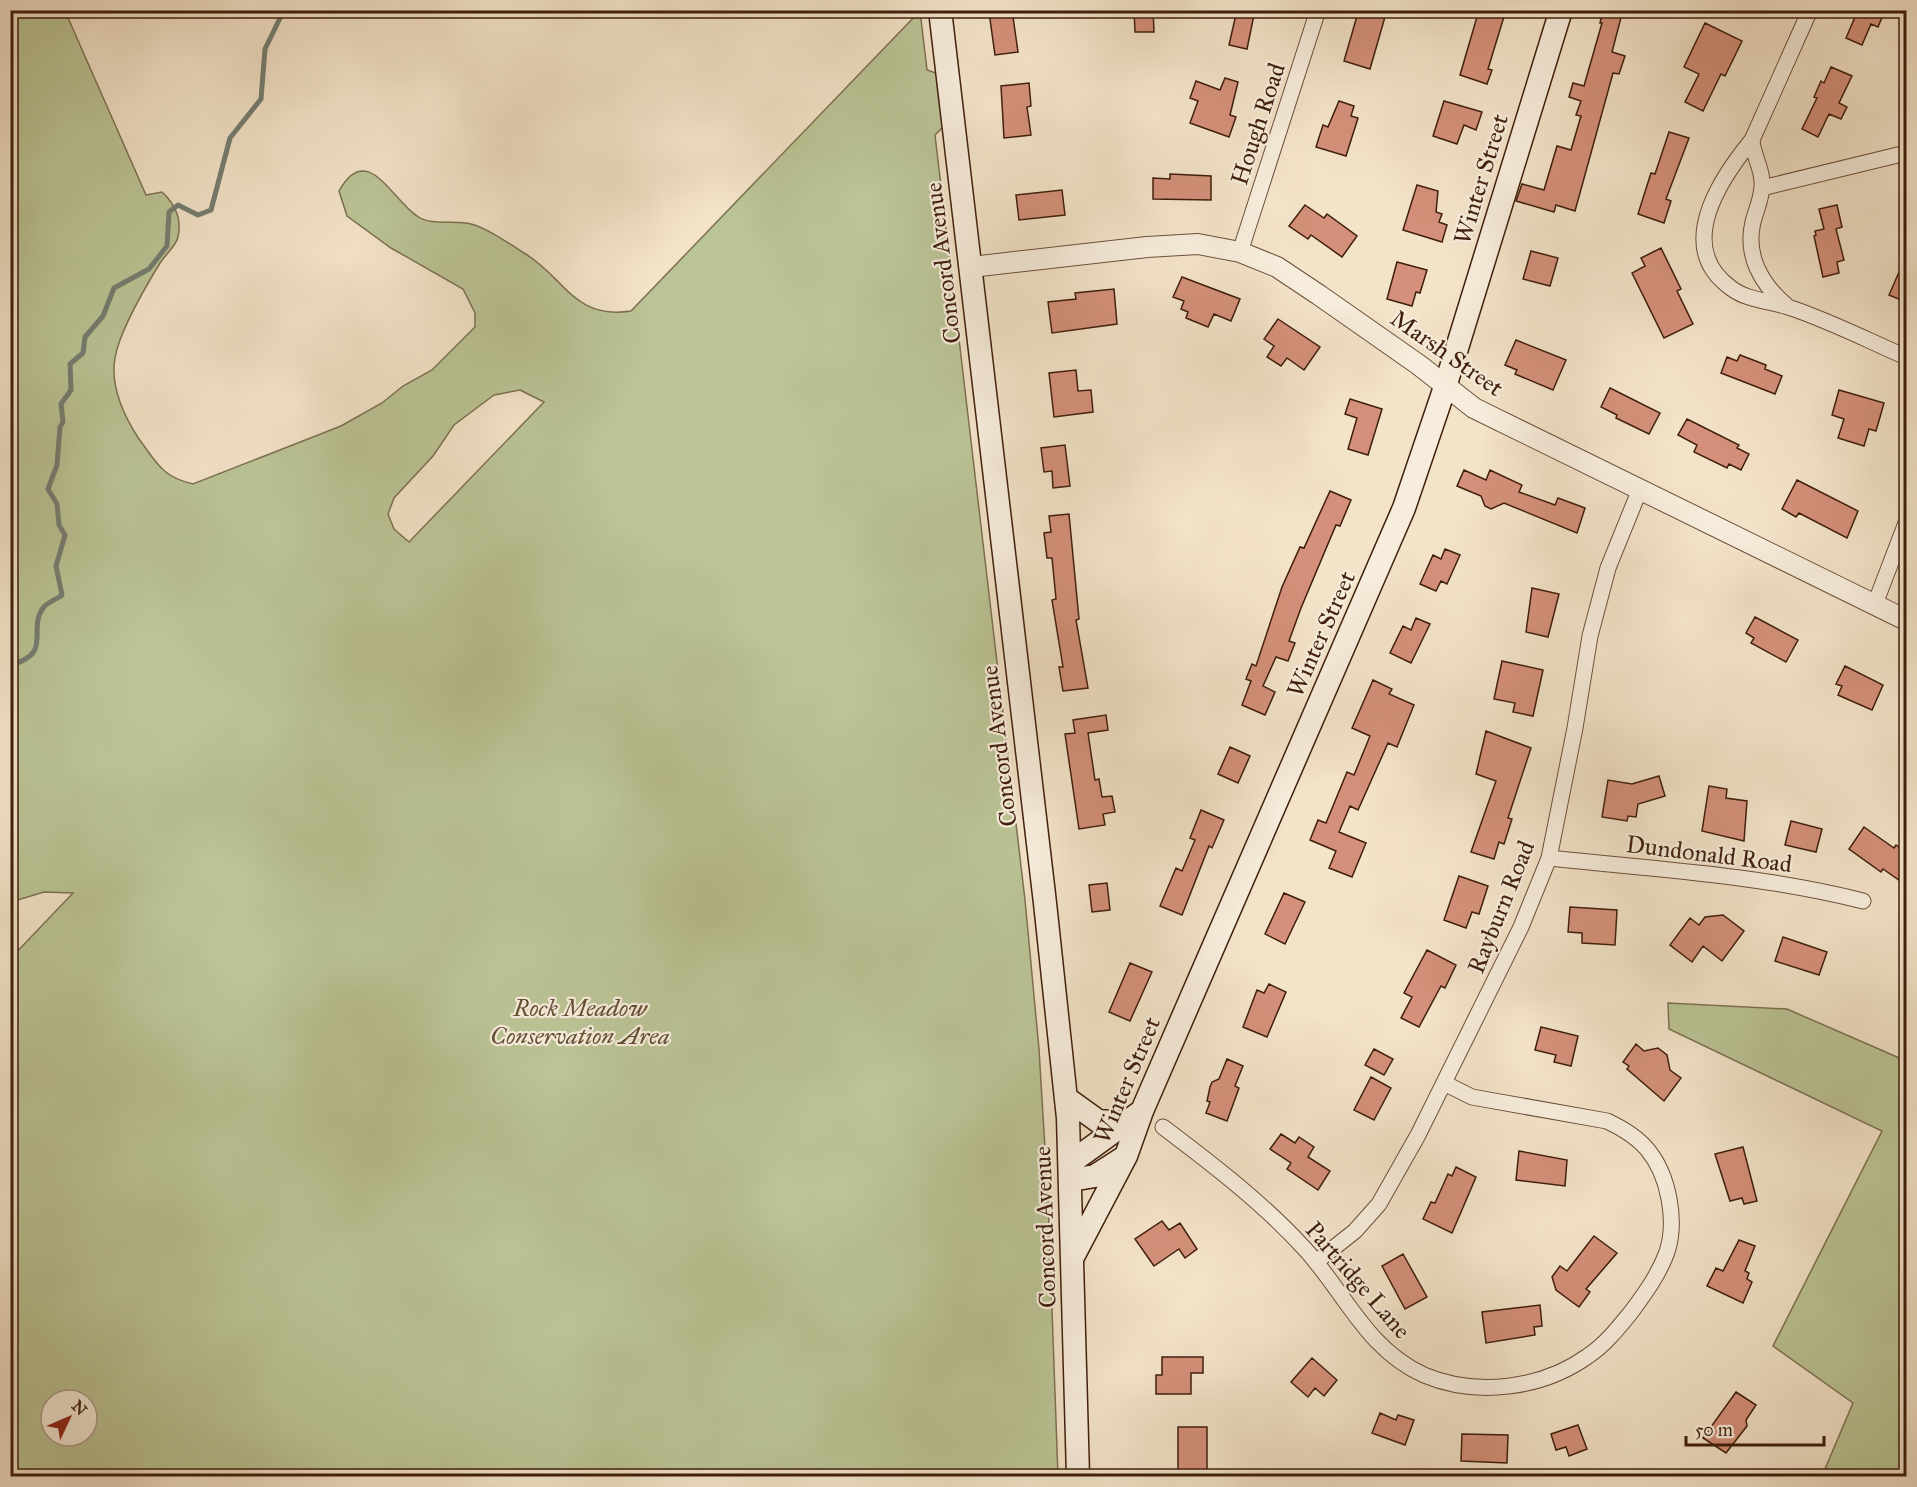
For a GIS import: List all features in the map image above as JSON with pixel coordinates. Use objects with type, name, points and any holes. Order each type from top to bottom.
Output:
[{"type":"main road","name":"Concord Avenue","points":[[940,10],[1066,1098],[1073,1257],[1078,1476]]},
{"type":"main road","name":"Winter Street","points":[[1073,1257],[1126,1156],[1134,1117],[1391,540],[1445,387],[1561,10]]},
{"type":"main road","points":[[1066,1098],[1098,1121],[1111,1124],[1134,1117]]},
{"type":"main road","points":[[1070,1172],[1134,1117]]},
{"type":"main road","points":[[1070,1172],[1095,1176],[1116,1165],[1126,1156]]},
{"type":"street","name":"Hough Road","points":[[1240,252],[1317,10]]},
{"type":"street","points":[[1810,10],[1752,140],[1725,175],[1709,207],[1704,238],[1707,253],[1713,267],[1730,288],[1740,294],[1788,307],[1906,357]]},
{"type":"street","points":[[1752,140],[1762,177],[1762,188],[1750,241],[1752,255],[1764,282],[1788,307]]},
{"type":"street","points":[[1762,188],[1906,153]]},
{"type":"street","name":"Marsh Street","points":[[971,267],[1158,246],[1198,244],[1240,252],[1277,267],[1419,365],[1474,408],[1906,620]]},
{"type":"street","name":"Rayburn Road","points":[[1316,1262],[1355,1232],[1379,1204],[1444,1083],[1521,927],[1549,858],[1575,728],[1590,636],[1608,568],[1640,489]]},
{"type":"street","points":[[1875,604],[1906,523]]},
{"type":"street","name":"Dundonald Road","points":[[1549,858],[1713,875],[1824,891],[1863,902]]},
{"type":"street","name":"Partridge Lane","points":[[1163,1127],[1250,1197],[1294,1238],[1316,1262],[1362,1326],[1389,1354],[1424,1375],[1446,1383],[1477,1388],[1508,1387],[1538,1380],[1586,1358],[1604,1344],[1645,1294],[1659,1269],[1671,1237],[1667,1190],[1648,1150],[1627,1131],[1598,1118],[1472,1096],[1444,1083]]},
{"type":"green space","name":"Rock Meadow Conservation Area","points":[[11,11],[65,11],[146,195],[162,192],[176,212],[179,224],[177,240],[160,263],[127,323],[115,358],[114,369],[116,390],[128,421],[139,439],[167,473],[193,484],[341,426],[382,403],[403,386],[432,370],[475,327],[475,313],[463,289],[391,248],[347,216],[339,191],[349,177],[359,171],[369,172],[379,178],[408,208],[423,219],[464,223],[478,226],[491,233],[538,263],[582,303],[611,312],[631,311],[920,11],[927,70],[956,80],[959,111],[935,135],[1025,900],[1039,1049],[1048,1199],[1058,1476],[11,1476],[10,959],[73,893],[44,892],[11,902]],"holes":[[[520,390],[544,402],[409,542],[394,529],[388,514],[394,498],[433,456],[454,425],[494,395]]]},
{"type":"green space","points":[[1668,1003],[1787,1009],[1897,1057],[1906,1064],[1906,1476],[1822,1476],[1853,1403],[1773,1346],[1882,1131],[1669,1029]]},
{"type":"building","points":[[1012,10],[1018,52],[995,55],[989,12]]},
{"type":"building","points":[[1134,10],[1153,10],[1154,32],[1135,32]]},
{"type":"building","points":[[1237,10],[1255,10],[1247,49],[1229,45]]},
{"type":"building","points":[[1365,10],[1387,10],[1370,69],[1344,61],[1357,16],[1363,18]]},
{"type":"building","points":[[1479,10],[1506,10],[1488,69],[1492,70],[1487,84],[1460,75]]},
{"type":"building","points":[[1603,10],[1623,10],[1612,52],[1625,56],[1619,74],[1613,73],[1575,211],[1556,205],[1554,212],[1516,201],[1522,184],[1544,190],[1557,146],[1571,150],[1581,116],[1576,115],[1581,101],[1569,97],[1573,83],[1584,86],[1602,23],[1600,23]]},
{"type":"building","points":[[1840,10],[1885,10],[1878,27],[1871,24],[1862,45],[1846,38],[1855,17]]},
{"type":"building","points":[[1705,23],[1742,41],[1725,76],[1721,74],[1703,111],[1685,102],[1699,74],[1684,67]]},
{"type":"building","points":[[1831,67],[1852,76],[1839,103],[1847,107],[1841,119],[1829,114],[1818,137],[1802,129],[1817,98],[1814,97],[1821,81],[1824,83]]},
{"type":"building","points":[[1225,78],[1238,82],[1230,115],[1236,117],[1229,137],[1190,123],[1198,101],[1190,98],[1196,81],[1220,90]]},
{"type":"building","points":[[1029,83],[1031,106],[1027,107],[1031,135],[1004,138],[1001,86]]},
{"type":"building","points":[[1339,101],[1354,106],[1351,116],[1358,118],[1346,156],[1316,147],[1323,125],[1328,127]]},
{"type":"building","points":[[1444,101],[1482,112],[1476,130],[1464,125],[1457,144],[1433,136]]},
{"type":"building","points":[[1669,132],[1689,138],[1666,199],[1671,201],[1664,223],[1638,214],[1651,173],[1655,174]]},
{"type":"building","points":[[1170,174],[1211,176],[1211,200],[1153,199],[1153,178],[1170,179]]},
{"type":"building","points":[[1417,185],[1438,191],[1436,212],[1442,214],[1439,222],[1447,225],[1442,242],[1403,230]]},
{"type":"building","points":[[1062,190],[1065,215],[1019,220],[1016,195]]},
{"type":"building","points":[[1305,205],[1324,218],[1327,214],[1357,236],[1342,257],[1311,235],[1308,239],[1289,226]]},
{"type":"building","points":[[1837,205],[1842,227],[1836,229],[1844,260],[1837,262],[1839,273],[1823,277],[1814,236],[1815,231],[1824,229],[1819,209]]},
{"type":"building","points":[[1661,248],[1681,289],[1677,291],[1693,324],[1664,338],[1632,273],[1645,266],[1641,258]]},
{"type":"building","points":[[1531,251],[1558,258],[1550,286],[1523,279]]},
{"type":"building","points":[[1906,256],[1906,302],[1889,295]]},
{"type":"building","points":[[1397,262],[1427,270],[1420,293],[1416,292],[1412,306],[1387,299]]},
{"type":"building","points":[[1182,277],[1240,299],[1231,321],[1214,314],[1208,327],[1186,318],[1188,312],[1181,309],[1184,301],[1173,297]]},
{"type":"building","points":[[1114,289],[1117,324],[1052,333],[1048,302],[1076,299],[1075,293]]},
{"type":"building","points":[[1278,319],[1320,347],[1304,370],[1287,358],[1281,366],[1267,357],[1274,346],[1264,339]]},
{"type":"building","points":[[1516,340],[1566,360],[1553,390],[1515,374],[1517,370],[1505,365]]},
{"type":"building","points":[[1740,355],[1766,365],[1765,369],[1782,376],[1775,394],[1721,373],[1727,357],[1737,361]]},
{"type":"building","points":[[1076,370],[1078,391],[1091,390],[1093,412],[1054,417],[1049,373]]},
{"type":"building","points":[[1610,388],[1660,413],[1649,434],[1616,418],[1617,415],[1601,407]]},
{"type":"building","points":[[1839,390],[1884,403],[1876,431],[1869,429],[1864,446],[1838,438],[1844,419],[1832,415]]},
{"type":"building","points":[[1350,399],[1382,409],[1368,455],[1348,449],[1357,418],[1345,414]]},
{"type":"building","points":[[1687,419],[1739,445],[1737,448],[1749,454],[1741,470],[1729,464],[1727,468],[1694,452],[1697,445],[1678,435]]},
{"type":"building","points":[[1065,445],[1070,486],[1053,488],[1052,471],[1044,472],[1041,448]]},
{"type":"building","points":[[1464,470],[1486,480],[1490,470],[1522,485],[1519,492],[1555,505],[1558,498],[1585,508],[1577,533],[1504,503],[1491,509],[1485,506],[1481,496],[1457,486]]},
{"type":"building","points":[[1797,480],[1858,511],[1847,538],[1799,513],[1796,517],[1782,509]]},
{"type":"building","points":[[1330,491],[1351,500],[1340,526],[1336,525],[1301,608],[1289,641],[1295,643],[1288,661],[1276,657],[1263,686],[1275,692],[1265,715],[1242,705],[1251,681],[1246,679],[1252,664],[1256,666],[1282,587],[1300,547],[1304,548]]},
{"type":"building","points":[[1069,514],[1079,619],[1076,620],[1088,688],[1063,691],[1059,667],[1063,667],[1052,600],[1056,599],[1052,558],[1047,558],[1044,533],[1051,532],[1049,516]]},
{"type":"building","points":[[1445,549],[1460,555],[1447,584],[1441,581],[1436,591],[1420,584],[1433,555],[1441,559]]},
{"type":"building","points":[[1532,588],[1559,594],[1548,637],[1526,632]]},
{"type":"building","points":[[1755,617],[1798,640],[1786,662],[1751,643],[1754,638],[1746,633]]},
{"type":"building","points":[[1416,618],[1430,624],[1411,663],[1390,653],[1403,626],[1411,630]]},
{"type":"building","points":[[1502,661],[1543,670],[1533,716],[1513,712],[1515,703],[1494,699]]},
{"type":"building","points":[[1845,666],[1883,685],[1872,710],[1838,695],[1842,686],[1836,684]]},
{"type":"building","points":[[1373,680],[1392,689],[1389,694],[1414,705],[1397,747],[1388,743],[1358,810],[1350,806],[1339,832],[1366,843],[1352,877],[1329,868],[1336,851],[1310,840],[1318,820],[1326,823],[1347,772],[1354,775],[1370,736],[1352,728]]},
{"type":"building","points":[[1106,715],[1108,730],[1088,733],[1095,780],[1099,779],[1102,797],[1112,796],[1115,812],[1103,814],[1105,825],[1079,829],[1065,734],[1075,733],[1073,720]]},
{"type":"building","points":[[1486,731],[1531,748],[1508,818],[1512,819],[1504,844],[1499,842],[1494,859],[1471,852],[1496,781],[1476,774]]},
{"type":"building","points":[[1230,747],[1250,756],[1238,783],[1218,774]]},
{"type":"building","points":[[1659,776],[1665,796],[1638,804],[1636,817],[1628,816],[1627,821],[1602,817],[1608,780],[1632,784]]},
{"type":"building","points":[[1709,786],[1727,789],[1726,798],[1747,801],[1744,841],[1702,831]]},
{"type":"building","points":[[1201,810],[1224,820],[1212,848],[1209,846],[1182,915],[1160,906],[1176,868],[1182,871],[1195,840],[1190,838]]},
{"type":"building","points":[[1791,821],[1822,829],[1816,852],[1785,845]]},
{"type":"building","points":[[1864,827],[1894,848],[1896,845],[1906,852],[1906,885],[1883,869],[1881,872],[1849,849]]},
{"type":"building","points":[[1459,876],[1488,886],[1479,914],[1472,912],[1466,928],[1444,920]]},
{"type":"building","points":[[1107,883],[1110,910],[1092,912],[1089,885]]},
{"type":"building","points":[[1284,893],[1305,902],[1285,944],[1265,934]]},
{"type":"building","points":[[1570,907],[1617,910],[1615,945],[1582,943],[1582,933],[1568,932]]},
{"type":"building","points":[[1723,915],[1744,931],[1722,961],[1703,946],[1692,962],[1670,945],[1690,918],[1699,925],[1705,917]]},
{"type":"building","points":[[1783,937],[1827,952],[1819,975],[1775,961]]},
{"type":"building","points":[[1427,950],[1456,965],[1445,988],[1441,986],[1419,1027],[1401,1018],[1412,997],[1404,993]]},
{"type":"building","points":[[1130,963],[1152,972],[1130,1021],[1109,1012]]},
{"type":"building","points":[[1269,984],[1286,992],[1267,1037],[1243,1027],[1257,990],[1264,993]]},
{"type":"building","points":[[1541,1027],[1578,1036],[1571,1066],[1554,1062],[1556,1055],[1535,1050]]},
{"type":"building","points":[[1636,1044],[1644,1051],[1658,1048],[1667,1055],[1670,1070],[1681,1078],[1664,1101],[1627,1069],[1629,1066],[1623,1062]]},
{"type":"building","points":[[1374,1049],[1393,1059],[1384,1075],[1365,1065]]},
{"type":"building","points":[[1227,1059],[1243,1066],[1235,1086],[1239,1088],[1227,1121],[1206,1113],[1210,1102],[1207,1101],[1210,1087],[1212,1082],[1219,1079]]},
{"type":"building","points":[[1371,1077],[1391,1088],[1374,1120],[1354,1110]]},
{"type":"building","points":[[1281,1134],[1295,1143],[1299,1137],[1314,1147],[1308,1157],[1330,1171],[1318,1190],[1287,1169],[1291,1163],[1270,1149]]},
{"type":"building","points":[[1743,1147],[1757,1201],[1744,1204],[1742,1198],[1730,1201],[1715,1154]]},
{"type":"building","points":[[1519,1151],[1567,1160],[1565,1186],[1516,1180]]},
{"type":"building","points":[[1456,1167],[1476,1177],[1452,1233],[1423,1219],[1431,1202],[1435,1203],[1448,1174],[1452,1176]]},
{"type":"building","points":[[1162,1221],[1169,1230],[1180,1223],[1197,1249],[1185,1258],[1179,1249],[1154,1266],[1135,1239]]},
{"type":"building","points":[[1594,1236],[1617,1253],[1586,1289],[1590,1292],[1579,1307],[1556,1290],[1552,1277],[1560,1266],[1567,1271]]},
{"type":"building","points":[[1739,1240],[1755,1246],[1745,1271],[1749,1273],[1747,1279],[1752,1282],[1743,1303],[1707,1286],[1716,1268],[1723,1271]]},
{"type":"building","points":[[1403,1254],[1427,1297],[1405,1309],[1382,1266]]},
{"type":"building","points":[[1540,1305],[1542,1326],[1534,1327],[1535,1335],[1486,1343],[1482,1312]]},
{"type":"building","points":[[1162,1357],[1203,1357],[1203,1373],[1191,1373],[1191,1394],[1156,1394],[1156,1375],[1162,1375]]},
{"type":"building","points":[[1312,1358],[1337,1380],[1324,1396],[1315,1388],[1308,1397],[1291,1382]]},
{"type":"building","points":[[1736,1392],[1756,1405],[1746,1420],[1747,1426],[1726,1453],[1703,1438]]},
{"type":"building","points":[[1380,1413],[1396,1420],[1398,1415],[1414,1420],[1405,1445],[1372,1433]]},
{"type":"building","points":[[1578,1425],[1587,1449],[1569,1456],[1566,1447],[1556,1450],[1551,1434]]},
{"type":"building","points":[[1178,1427],[1207,1427],[1207,1475],[1178,1475]]},
{"type":"building","points":[[1462,1434],[1508,1435],[1507,1463],[1461,1461]]},
{"type":"waterway","points":[[10,665],[31,655],[36,648],[37,625],[43,608],[62,595],[56,566],[65,535],[59,525],[57,504],[48,489],[57,465],[60,427],[63,422],[61,404],[71,390],[70,364],[83,353],[85,337],[103,316],[114,288],[149,269],[167,246],[169,212],[178,205],[198,215],[211,210],[230,138],[261,99],[265,49],[284,10]]}]
